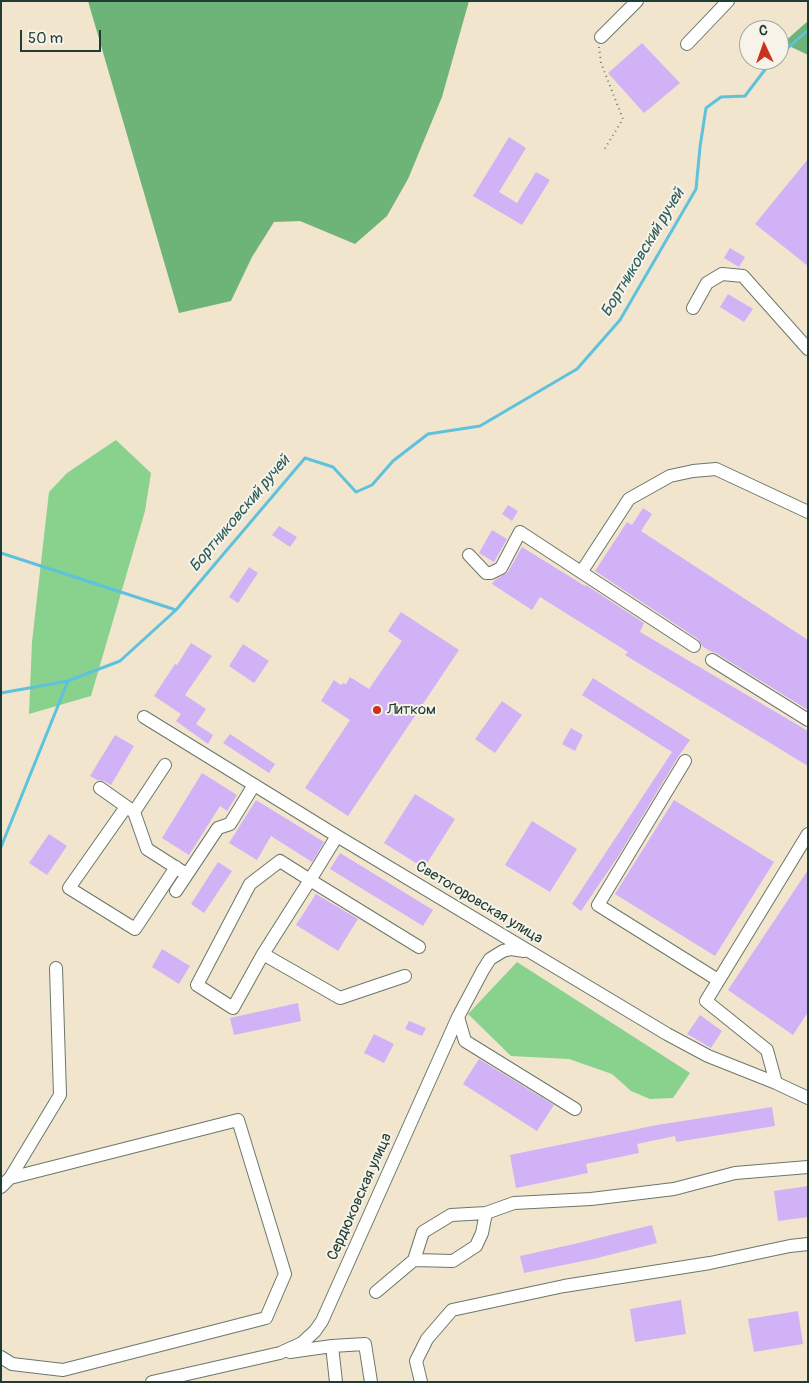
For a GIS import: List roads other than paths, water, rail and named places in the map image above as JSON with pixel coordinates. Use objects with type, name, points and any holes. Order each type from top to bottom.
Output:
[{"type":"street","points":[[601,38],[637,1]]},
{"type":"street","points":[[687,44],[728,1]]},
{"type":"street","points":[[693,308],[707,283],[722,274],[743,276],[808,349]]},
{"type":"street","points":[[582,571],[629,499],[670,476],[716,469],[808,512]]},
{"type":"street","points":[[469,555],[486,573],[491,573],[500,568],[520,532],[694,646]]},
{"type":"street","points":[[712,660],[808,720]]},
{"type":"street","name":"Светогоровская улица","points":[[144,716],[531,954],[708,1056],[808,1098]]},
{"type":"street","points":[[685,761],[598,904],[718,980]]},
{"type":"street","points":[[165,765],[70,888],[135,929],[176,867]]},
{"type":"street","points":[[176,892],[218,828],[230,824],[254,785]]},
{"type":"street","points":[[100,788],[130,809],[146,849],[187,874]]},
{"type":"street","points":[[776,1083],[766,1050],[706,1001],[808,834]]},
{"type":"street","points":[[337,836],[310,880],[263,954],[233,1008],[196,985],[250,884],[280,861],[310,880],[419,947]]},
{"type":"street","name":"Сердюковская улица","points":[[152,1382],[280,1353],[302,1342],[315,1331],[322,1321],[458,1017],[483,970],[490,959],[502,951],[511,949],[531,954]]},
{"type":"street","points":[[263,954],[340,998],[405,976]]},
{"type":"street","points":[[6,1183],[60,1095],[56,968]]},
{"type":"street","points":[[458,1017],[465,1041],[574,1109]]},
{"type":"street","points":[[1,1357],[12,1364],[63,1370],[266,1318],[285,1274],[238,1120],[6,1183]]},
{"type":"street","points":[[376,1292],[414,1260],[423,1232],[451,1215],[486,1213],[514,1203],[591,1199],[674,1189],[735,1173],[808,1168]]},
{"type":"street","points":[[414,1260],[453,1261],[476,1246],[486,1213]]},
{"type":"street","points":[[421,1382],[416,1361],[427,1339],[452,1310],[564,1286],[710,1263],[808,1244]]},
{"type":"street","points":[[280,1353],[365,1344],[371,1382]]},
{"type":"street","points":[[332,1346],[336,1382]]},
{"type":"waterway","name":"Бортниковский ручей","points":[[789,47],[808,30]]},
{"type":"waterway","name":"Бортниковский ручей","points":[[1,693],[68,681],[120,661],[176,610],[305,458],[333,467],[356,492],[372,485],[393,461],[428,434],[480,426],[577,369],[620,320],[696,189],[706,108],[721,97],[745,96],[765,70]]},
{"type":"waterway","points":[[1,553],[176,610]]},
{"type":"waterway","points":[[1,847],[68,681]]},
{"type":"place","name":"Литком","points":[[377,710]]}]
